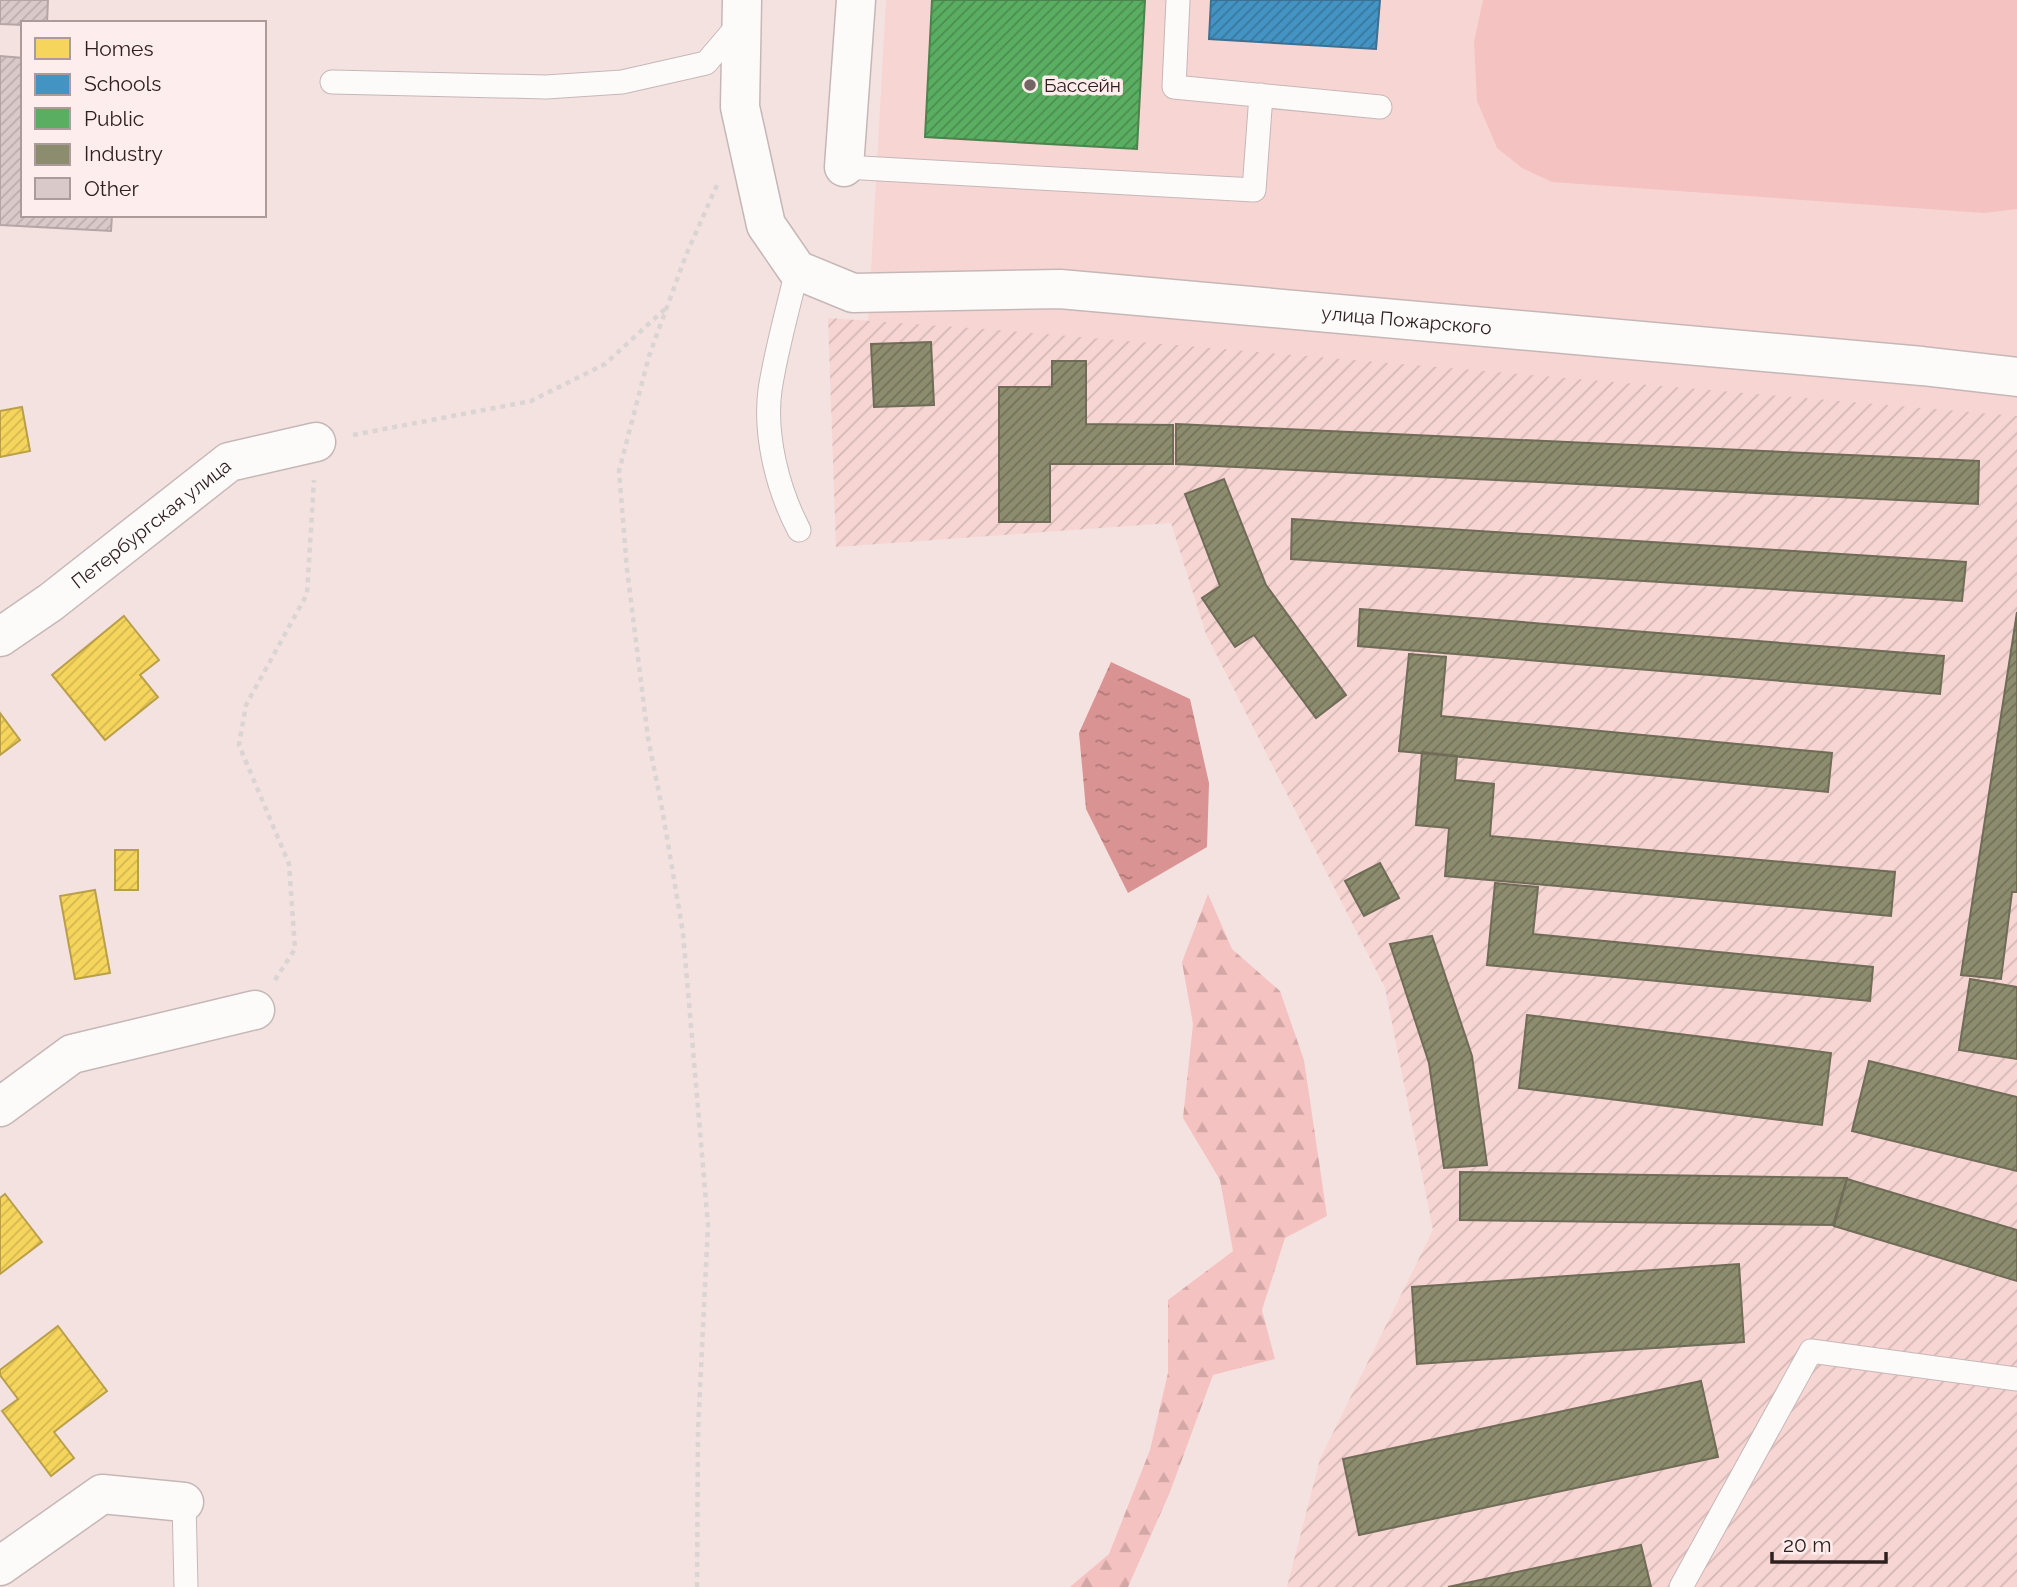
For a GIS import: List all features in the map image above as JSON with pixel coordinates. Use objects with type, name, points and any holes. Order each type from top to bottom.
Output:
[{"type":"street","points":[[844,167],[856,0]]},
{"type":"street","points":[[741,12],[740,107],[766,225],[797,270]]},
{"type":"street","name":"улица Пожарского","points":[[797,270],[853,293],[1060,289],[1922,366],[2017,377]]},
{"type":"street","name":"Петербургская улица","points":[[0,638],[51,602],[229,462],[316,442]]},
{"type":"street","points":[[0,1107],[72,1054],[254,1010]]},
{"type":"street","points":[[0,1566],[102,1494],[184,1502]]},
{"type":"lane","points":[[1178,0],[1174,87],[1380,107]]},
{"type":"lane","points":[[332,82],[546,87],[622,82],[706,63],[741,12]]},
{"type":"lane","points":[[844,167],[1254,190],[1261,95]]},
{"type":"lane","points":[[797,270],[770,392],[770,442],[788,508],[799,530]]},
{"type":"lane","points":[[1681,1587],[1811,1352],[2017,1379]]},
{"type":"lane","points":[[184,1502],[186,1587]]},
{"type":"path","points":[[697,1587],[698,1430],[708,1224],[683,933],[648,738],[627,569],[619,471],[649,356],[686,255],[720,178]]},
{"type":"path","points":[[254,1010],[295,949],[289,864],[239,745],[246,705],[307,594],[316,442],[531,401],[605,363],[667,307]]},
{"type":"shaded area","points":[[886,0],[2017,0],[2017,418],[868,325]]},
{"type":"shaded area","points":[[828,318],[2017,416],[2017,1587],[1287,1587],[1320,1459],[1433,1230],[1385,988],[1206,634],[1171,523],[836,547]]},
{"type":"green space","points":[[1483,0],[2017,0],[2017,209],[1984,213],[1552,182],[1522,168],[1497,148],[1477,101],[1474,42]]},
{"type":"green space","points":[[1208,894],[1232,949],[1280,991],[1304,1060],[1327,1216],[1285,1238],[1262,1310],[1275,1359],[1213,1375],[1170,1492],[1128,1587],[1070,1587],[1109,1554],[1150,1450],[1168,1373],[1168,1300],[1233,1251],[1220,1180],[1183,1118],[1193,1024],[1182,962]]},
{"type":"water","points":[[1111,662],[1190,699],[1209,783],[1207,847],[1128,893],[1086,809],[1079,733]]},
{"type":"building: Homes","points":[[22,407],[30,451],[0,457],[0,411]]},
{"type":"building: Homes","points":[[124,616],[159,660],[140,675],[158,697],[105,740],[52,675]]},
{"type":"building: Homes","points":[[0,713],[20,740],[0,755]]},
{"type":"building: Homes","points":[[115,850],[138,850],[138,890],[115,890]]},
{"type":"building: Homes","points":[[95,890],[110,973],[75,979],[60,896]]},
{"type":"building: Homes","points":[[5,1194],[42,1242],[0,1274],[0,1198]]},
{"type":"building: Homes","points":[[58,1326],[107,1391],[54,1432],[74,1458],[51,1476],[2,1411],[18,1399],[0,1375],[0,1370]]},
{"type":"building: Schools","points":[[1211,0],[1380,0],[1376,49],[1209,39]]},
{"type":"building: Public","points":[[932,0],[1145,0],[1137,149],[925,137]]},
{"type":"building: Industry","points":[[931,342],[934,405],[874,407],[871,344]]},
{"type":"building: Industry","points":[[1052,361],[1086,361],[1086,424],[1173,425],[1173,464],[1050,464],[1050,522],[999,522],[999,387],[1052,387]]},
{"type":"building: Industry","points":[[1176,424],[1979,461],[1978,504],[1176,464]]},
{"type":"building: Industry","points":[[1224,479],[1266,585],[1346,695],[1316,718],[1254,635],[1235,647],[1202,598],[1220,586],[1185,494]]},
{"type":"building: Industry","points":[[1292,519],[1966,562],[1962,601],[1291,559]]},
{"type":"building: Industry","points":[[1360,609],[1944,656],[1940,694],[1358,646]]},
{"type":"building: Industry","points":[[2017,612],[2017,892],[2012,892],[2001,979],[1961,975]]},
{"type":"building: Industry","points":[[1409,654],[1446,657],[1441,716],[1832,753],[1828,792],[1399,751]]},
{"type":"building: Industry","points":[[1422,752],[1457,756],[1455,780],[1494,784],[1490,836],[1895,872],[1891,916],[1445,876],[1449,828],[1416,825]]},
{"type":"building: Industry","points":[[1380,863],[1399,898],[1364,916],[1345,881]]},
{"type":"building: Industry","points":[[1495,883],[1538,887],[1533,934],[1873,967],[1870,1001],[1487,965]]},
{"type":"building: Industry","points":[[1432,936],[1472,1056],[1487,1165],[1444,1168],[1429,1063],[1390,944]]},
{"type":"building: Industry","points":[[1970,979],[2017,987],[2017,1059],[1959,1050]]},
{"type":"building: Industry","points":[[1527,1015],[1831,1053],[1822,1125],[1519,1088]]},
{"type":"building: Industry","points":[[1869,1061],[2017,1097],[2017,1171],[1852,1131]]},
{"type":"building: Industry","points":[[1460,1172],[1847,1178],[1833,1225],[1460,1220]]},
{"type":"building: Industry","points":[[1847,1179],[2017,1230],[2017,1281],[1834,1226]]},
{"type":"building: Industry","points":[[1739,1264],[1744,1342],[1417,1364],[1412,1287]]},
{"type":"building: Industry","points":[[1701,1381],[1718,1457],[1359,1535],[1343,1459]]},
{"type":"building: Industry","points":[[1641,1545],[1651,1587],[1448,1587]]},
{"type":"building: Other","points":[[0,0],[48,0],[47,21],[21,21],[21,25],[0,24]]},
{"type":"building: Other","points":[[0,56],[21,58],[21,217],[112,217],[111,231],[0,225]]},
{"type":"place","name":"Бассейн","points":[[1030,85]]}]
